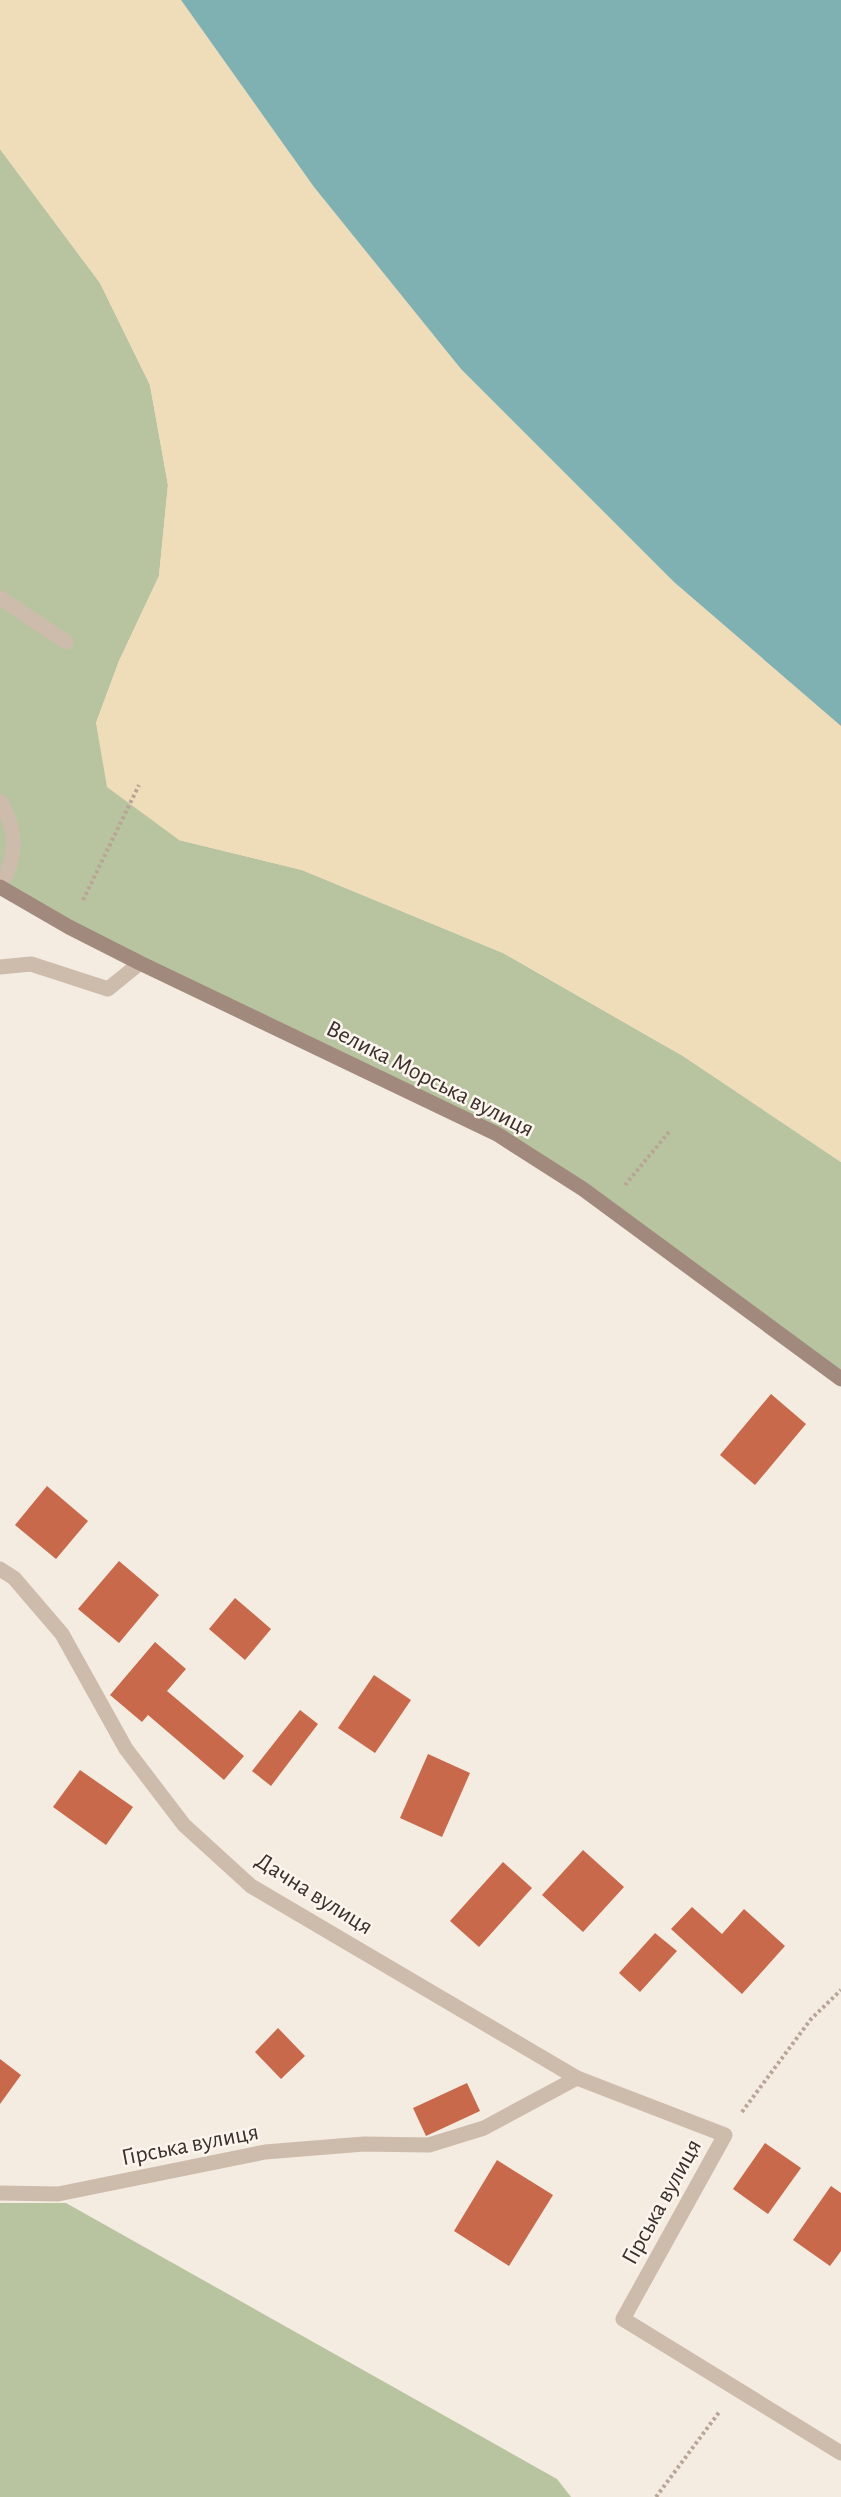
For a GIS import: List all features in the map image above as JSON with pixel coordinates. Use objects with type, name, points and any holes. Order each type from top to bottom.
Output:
[{"type":"street","points":[[0,598],[66,642]]},
{"type":"street","points":[[0,801],[8,815],[14,844],[7,874],[0,886]]},
{"type":"street","name":"Велика Морська вулиця","points":[[0,886],[69,927],[140,963],[497,1134],[583,1189],[841,1379]]},
{"type":"street","points":[[0,967],[31,964],[108,989],[140,963]]},
{"type":"street","name":"Дачна вулиця","points":[[0,1569],[14,1578],[62,1634],[126,1749],[184,1825],[251,1886],[577,2078]]},
{"type":"street","name":"Гірська вулиця","points":[[0,2193],[58,2194],[265,2152],[364,2144],[429,2145],[484,2128],[577,2078],[725,2135],[623,2319],[841,2453]]},
{"type":"path","points":[[93,880],[139,785]]},
{"type":"path","points":[[624,1186],[669,1132]]},
{"type":"path","points":[[725,2135],[811,2019],[841,1990]]},
{"type":"path","points":[[656,2497],[736,2389]]},
{"type":"green space","points":[[0,149],[100,283],[150,385],[168,485],[159,576],[119,661],[96,723],[179,840],[302,870],[503,953],[683,1056],[841,1162],[841,1379],[497,1134],[0,887]]},
{"type":"green space","points":[[0,2203],[66,2203],[557,2479],[571,2497],[0,2497]]},
{"type":"sand","points":[[0,0],[181,0],[314,187],[461,369],[674,582],[841,726],[841,1162],[683,1056],[503,953],[302,870],[179,840],[107,787],[96,723],[119,661],[159,576],[168,485],[150,385],[100,283],[0,149]]},
{"type":"water","points":[[181,0],[841,0],[841,726],[674,582],[461,369],[314,187]]},
{"type":"building","points":[[771,1394],[806,1424],[755,1485],[720,1455]]},
{"type":"building","points":[[47,1486],[88,1521],[56,1559],[15,1525]]},
{"type":"building","points":[[119,1561],[159,1595],[119,1643],[78,1609]]},
{"type":"building","points":[[235,1598],[271,1629],[245,1660],[209,1629]]},
{"type":"building","points":[[155,1642],[186,1669],[167,1691],[244,1756],[224,1780],[148,1715],[142,1722],[110,1695]]},
{"type":"building","points":[[374,1675],[411,1700],[375,1753],[338,1728]]},
{"type":"building","points":[[300,1710],[318,1724],[271,1786],[252,1771]]},
{"type":"building","points":[[428,1754],[470,1773],[442,1837],[400,1818]]},
{"type":"building","points":[[80,1770],[133,1807],[106,1845],[53,1807]]},
{"type":"building","points":[[583,1850],[624,1887],[583,1932],[542,1895]]},
{"type":"building","points":[[503,1862],[532,1888],[479,1947],[450,1921]]},
{"type":"building","points":[[692,1907],[722,1934],[744,1909],[785,1946],[742,1994],[671,1929]]},
{"type":"building","points":[[655,1933],[677,1951],[640,1992],[619,1973]]},
{"type":"building","points":[[278,2028],[305,2056],[281,2079],[255,2052]]},
{"type":"building","points":[[0,2059],[21,2075],[0,2104]]},
{"type":"building","points":[[467,2083],[480,2111],[426,2136],[413,2108]]},
{"type":"building","points":[[765,2143],[801,2168],[768,2214],[733,2189]]},
{"type":"building","points":[[497,2160],[553,2195],[509,2266],[454,2231]]},
{"type":"building","points":[[831,2186],[841,2193],[841,2251],[830,2266],[793,2240]]}]
